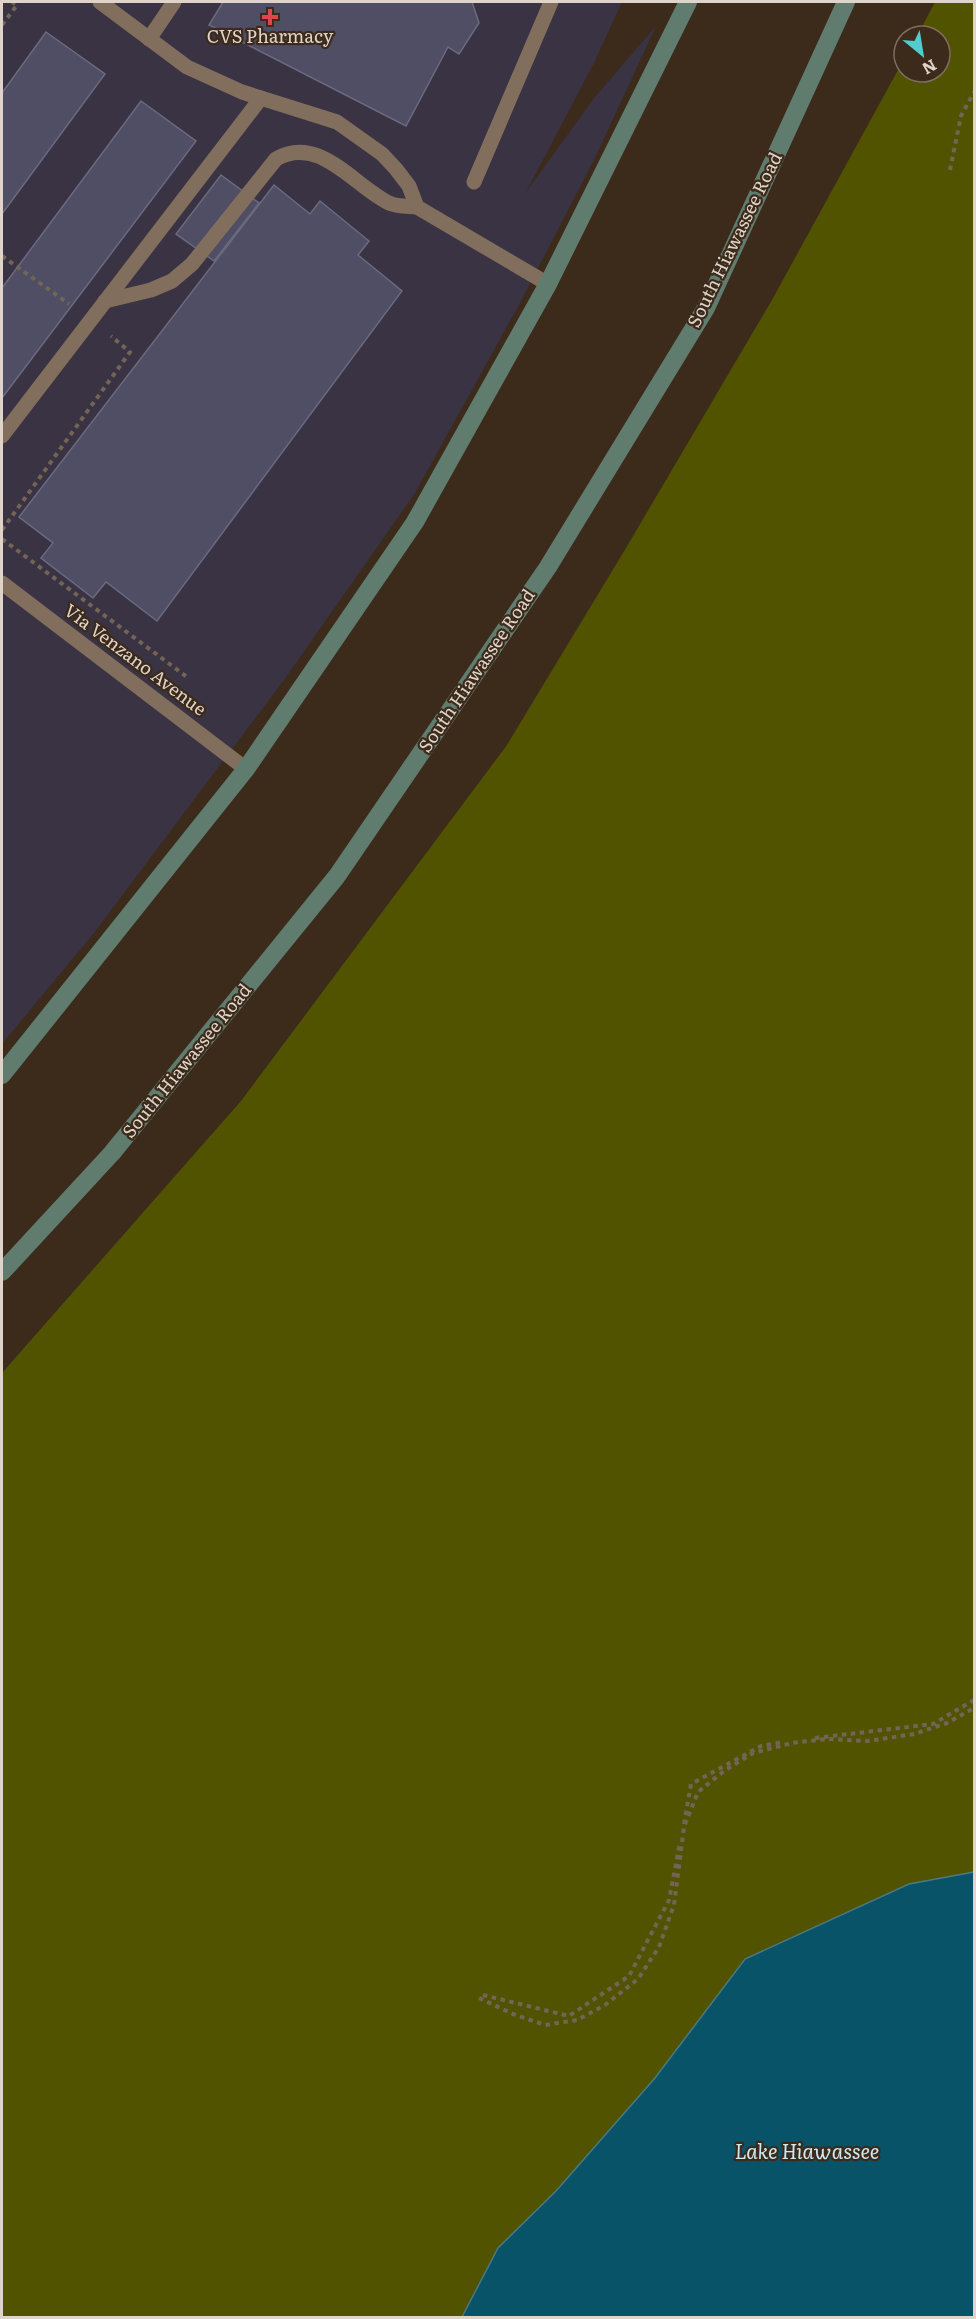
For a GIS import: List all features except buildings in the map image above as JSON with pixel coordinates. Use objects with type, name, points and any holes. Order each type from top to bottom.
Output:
[{"type":"street","points":[[2,1075],[246,769],[415,522],[548,284],[688,2]]},
{"type":"street","name":"South Hiawassee Road","points":[[2,1272],[112,1153],[336,876],[548,567],[706,308],[846,2]]},
{"type":"lane","points":[[100,2],[187,67],[242,92],[337,122],[382,154],[409,186],[417,207]]},
{"type":"lane","points":[[149,39],[174,2]]},
{"type":"lane","points":[[474,182],[551,2]]},
{"type":"lane","points":[[2,436],[261,98]]},
{"type":"lane","points":[[105,302],[151,290],[171,281],[192,264],[276,159],[288,152],[304,151],[318,155],[391,205],[417,207],[548,284]]},
{"type":"lane","name":"Via Venzano Avenue","points":[[2,583],[246,769]]},
{"type":"path","points":[[2,25],[17,5],[12,2]]},
{"type":"path","points":[[950,170],[961,116],[975,92]]},
{"type":"path","points":[[2,530],[130,352]]},
{"type":"path","points":[[2,539],[187,677]]},
{"type":"path","points":[[975,1700],[933,1724],[761,1746],[691,1784],[669,1900],[629,1976],[569,2016],[481,1997],[513,2014],[545,2025],[577,2020],[606,2005],[638,1979],[659,1947],[674,1905],[684,1827],[698,1792],[724,1771],[753,1753],[792,1743],[827,1739],[868,1741],[914,1734],[946,1723],[975,1708]]},
{"type":"shaded area","points":[[2,2],[622,2],[594,63],[526,192],[595,97],[656,26],[595,158],[521,301],[415,493],[284,680],[94,933],[2,1044]]},
{"type":"shaded area","points":[[935,2],[974,2],[974,1872],[745,1959],[655,2078],[556,2191],[498,2248],[462,2317],[2,2318],[2,1373],[241,1101],[507,745],[772,300],[892,81],[892,84],[952,84],[952,24],[923,24]]},
{"type":"water","name":"Lake Hiawassee","points":[[974,1872],[974,2317],[462,2317],[498,2248],[556,2191],[655,2078],[745,1959],[909,1884]]},
{"type":"place","name":"CVS Pharmacy","points":[[270,17]]}]
